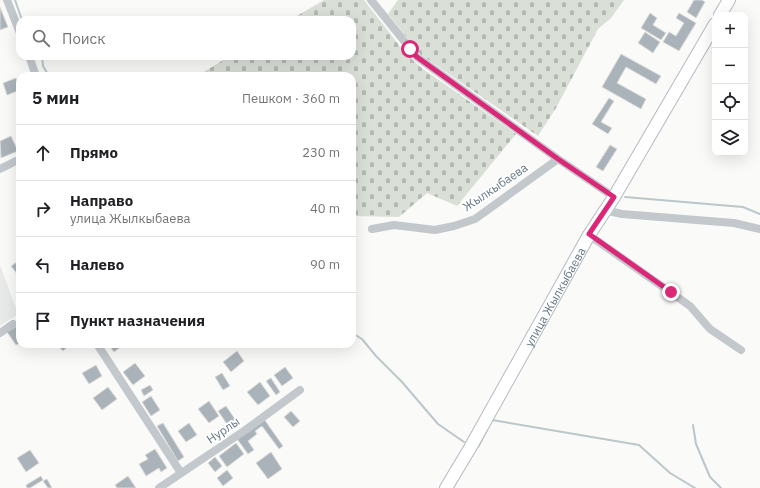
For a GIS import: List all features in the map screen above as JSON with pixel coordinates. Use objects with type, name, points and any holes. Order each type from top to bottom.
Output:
[{"type":"main road","points":[[722,12],[729,0]]},
{"type":"main road","name":"улица Жылкыбаева","points":[[446,488],[470,448],[589,234],[614,197],[712,29]]},
{"type":"street","points":[[7,0],[16,24]]},
{"type":"street","points":[[372,0],[417,57],[558,159],[614,197]]},
{"type":"street","points":[[30,60],[35,72]]},
{"type":"street","name":"Жылкыбаева","points":[[372,229],[394,225],[435,230],[475,219],[558,159]]},
{"type":"street","points":[[0,169],[16,161]]},
{"type":"street","points":[[604,210],[622,214],[734,223],[760,229]]},
{"type":"street","points":[[589,234],[690,306],[710,328],[741,350]]},
{"type":"street","points":[[0,333],[13,324]]},
{"type":"street","points":[[100,348],[181,473]]},
{"type":"street","name":"Нурлы","points":[[159,488],[244,431],[300,390]]},
{"type":"shaded area","points":[[0,265],[16,309],[16,315],[0,326]]},
{"type":"green space","points":[[324,0],[364,0],[406,54],[423,69],[516,134],[457,206],[427,193],[399,217],[356,216],[356,72],[204,72],[223,60],[356,60],[356,16],[297,16]]},
{"type":"green space","points":[[398,0],[624,0],[611,18],[598,29],[556,108],[538,136],[420,54],[388,14]]},
{"type":"building","points":[[694,0],[702,0],[705,2],[696,18],[687,12]]},
{"type":"building","points":[[0,7],[8,27],[0,30]]},
{"type":"building","points":[[650,13],[657,18],[653,25],[666,33],[661,40],[641,28]]},
{"type":"building","points":[[679,13],[696,23],[679,51],[663,42],[669,32],[676,36],[684,23],[676,18]]},
{"type":"building","points":[[645,32],[660,42],[653,53],[638,43]]},
{"type":"building","points":[[621,54],[661,76],[656,84],[626,67],[617,83],[646,99],[641,109],[602,87]]},
{"type":"building","points":[[16,78],[16,92],[7,95],[3,83]]},
{"type":"building","points":[[609,98],[614,101],[601,122],[612,128],[608,134],[592,124]]},
{"type":"building","points":[[11,136],[16,147],[16,152],[1,158],[0,141]]},
{"type":"building","points":[[610,145],[617,149],[603,171],[596,167]]},
{"type":"building","points":[[16,263],[16,272],[11,266]]},
{"type":"building","points":[[16,327],[16,345],[7,332]]},
{"type":"building","points":[[111,348],[119,348],[114,352]]},
{"type":"building","points":[[237,351],[244,361],[231,372],[223,362]]},
{"type":"building","points":[[135,363],[145,376],[133,385],[123,372]]},
{"type":"building","points":[[96,365],[102,376],[89,384],[82,373]]},
{"type":"building","points":[[285,367],[293,378],[282,386],[274,375]]},
{"type":"building","points":[[222,373],[230,386],[223,390],[215,377]]},
{"type":"building","points":[[271,378],[280,392],[276,395],[266,381]]},
{"type":"building","points":[[260,382],[270,396],[258,405],[247,392]]},
{"type":"building","points":[[150,385],[153,390],[144,396],[141,390]]},
{"type":"building","points":[[108,387],[117,399],[102,410],[93,398]]},
{"type":"building","points":[[151,396],[160,410],[151,416],[142,402]]},
{"type":"building","points":[[209,401],[219,416],[209,423],[198,409]]},
{"type":"building","points":[[226,406],[237,422],[229,427],[218,411]]},
{"type":"building","points":[[291,411],[300,421],[293,427],[284,417]]},
{"type":"building","points":[[264,419],[283,446],[279,449],[262,426],[255,431],[257,434],[248,441],[254,450],[248,454],[237,439]]},
{"type":"building","points":[[163,423],[184,457],[178,461],[157,426]]},
{"type":"building","points":[[189,423],[197,435],[186,442],[178,431]]},
{"type":"building","points":[[236,443],[244,454],[227,467],[219,456]]},
{"type":"building","points":[[155,449],[167,468],[161,472],[159,468],[146,476],[139,464],[148,459],[145,455]]},
{"type":"building","points":[[30,450],[39,463],[26,472],[17,458]]},
{"type":"building","points":[[271,452],[282,469],[268,479],[256,463]]},
{"type":"building","points":[[215,457],[222,466],[215,472],[208,463]]},
{"type":"building","points":[[227,470],[233,478],[223,486],[217,478]]},
{"type":"building","points":[[41,476],[43,480],[30,488],[27,488],[26,485]]},
{"type":"building","points":[[128,476],[136,488],[117,488],[115,485]]},
{"type":"building","points":[[47,479],[52,488],[48,488],[43,481]]},
{"type":"waterway","points":[[15,0],[21,16]]},
{"type":"waterway","points":[[42,60],[43,66],[47,72]]},
{"type":"waterway","points":[[625,197],[743,207],[760,214]]},
{"type":"waterway","points":[[356,335],[362,339],[376,356],[402,382],[438,424],[464,442]]},
{"type":"waterway","points":[[492,420],[639,445],[670,473],[695,488]]},
{"type":"waterway","points":[[693,425],[696,444],[710,477],[721,488]]},
{"type":"waterway","points":[[478,447],[487,430]]},
{"type":"route","points":[[410,49],[417,57],[558,159],[614,197],[589,234],[671,292]]}]
